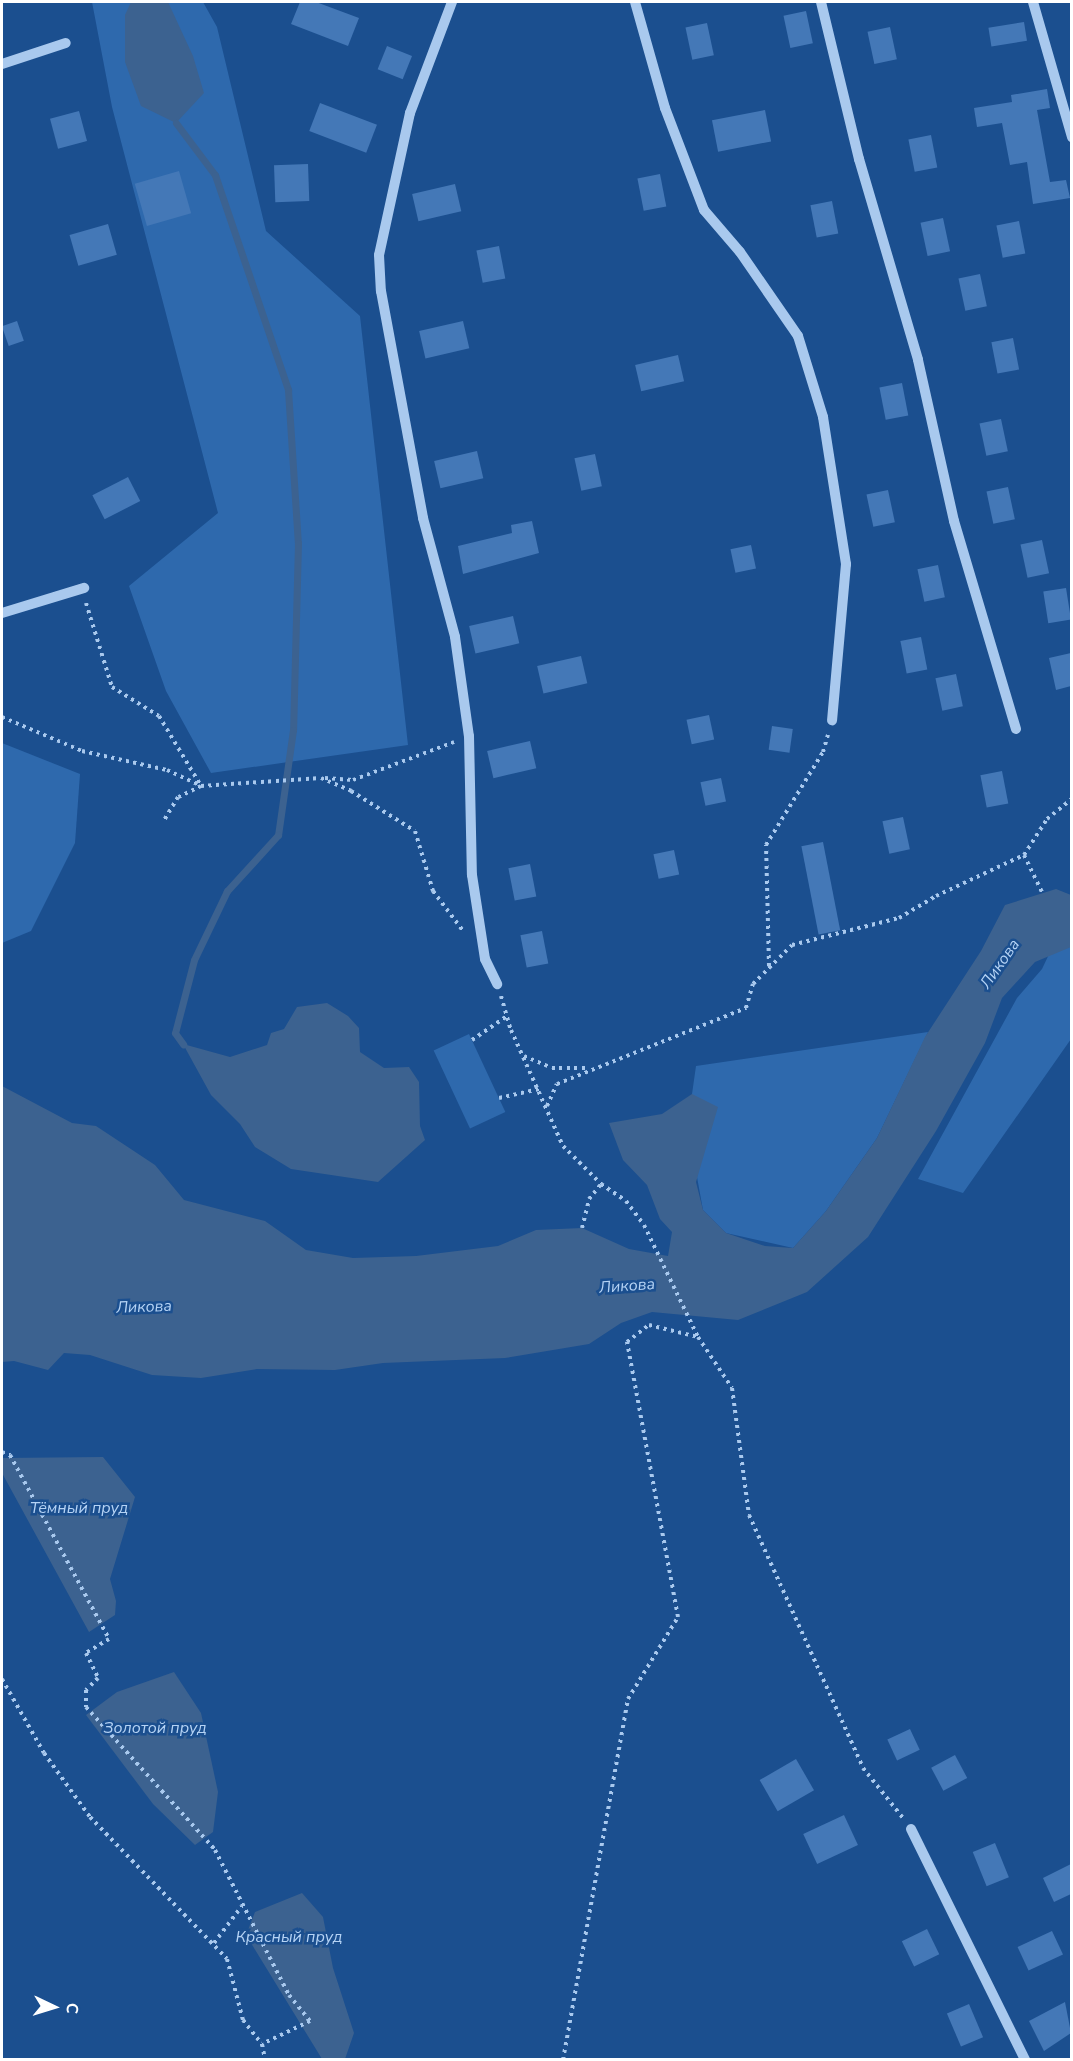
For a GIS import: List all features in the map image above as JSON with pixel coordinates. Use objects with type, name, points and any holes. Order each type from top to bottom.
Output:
[{"type":"street","points":[[452,2],[410,113],[379,255],[381,291],[423,518],[455,637],[469,736],[472,875],[485,959],[497,984]]},
{"type":"street","points":[[635,2],[665,108],[704,210],[740,252],[798,336],[823,417],[846,564],[832,720]]},
{"type":"street","points":[[821,2],[859,159],[918,360],[954,521],[1016,729]]},
{"type":"street","points":[[1033,2],[1071,137]]},
{"type":"street","points":[[2,64],[66,43]]},
{"type":"street","points":[[2,614],[84,588]]},
{"type":"street","points":[[911,1829],[1025,2060]]},
{"type":"path","points":[[84,588],[88,614],[112,687],[159,716],[201,786]]},
{"type":"path","points":[[2,717],[82,751],[167,770],[201,786]]},
{"type":"path","points":[[770,966],[766,845],[823,752],[832,720]]},
{"type":"path","points":[[163,822],[178,797],[201,786],[299,778],[352,780],[469,736]]},
{"type":"path","points":[[321,778],[351,791],[415,831],[433,891],[485,959]]},
{"type":"path","points":[[547,1107],[557,1084],[746,1008],[753,984],[792,945],[899,918],[936,896],[1024,855],[1047,819],[1071,799]]},
{"type":"path","points":[[1024,855],[1042,892]]},
{"type":"path","points":[[497,984],[523,1056],[563,1146],[600,1184],[626,1201],[661,1255],[698,1337],[732,1388],[749,1515],[800,1633],[863,1768],[911,1829]]},
{"type":"path","points":[[472,1040],[507,1016]]},
{"type":"path","points":[[523,1056],[552,1068],[592,1068]]},
{"type":"path","points":[[499,1098],[539,1089]]},
{"type":"path","points":[[582,1228],[590,1199],[600,1184]]},
{"type":"path","points":[[563,2060],[628,1699],[678,1617],[627,1342],[649,1325],[698,1337]]},
{"type":"path","points":[[2,1452],[10,1455],[109,1639],[86,1653],[98,1678],[87,1690],[86,1707],[215,1850],[249,1921],[289,1995],[309,2021],[262,2044]]},
{"type":"path","points":[[2,1679],[44,1753],[90,1817],[227,1959],[243,2020],[262,2044],[264,2059]]},
{"type":"path","points":[[214,1943],[242,1906]]},
{"type":"shaded area","points":[[92,2],[203,2],[217,27],[266,231],[360,316],[408,745],[211,773],[166,691],[129,586],[218,513],[112,107]]},
{"type":"shaded area","points":[[2,743],[80,774],[75,843],[31,931],[2,943]]},
{"type":"shaded area","points":[[1071,908],[1071,1039],[963,1193],[918,1179],[1017,998],[1042,969]]},
{"type":"shaded area","points":[[928,1032],[877,1138],[826,1211],[793,1248],[726,1233],[703,1210],[697,1177],[701,1155],[692,1094],[696,1066]]},
{"type":"shaded area","points":[[469,1034],[505,1112],[470,1128],[434,1050]]},
{"type":"water","points":[[131,2],[168,2],[193,56],[204,93],[176,123],[141,106],[125,62],[125,15]]},
{"type":"water","name":"Ликова","points":[[1056,889],[1071,895],[1071,947],[1035,962],[1002,998],[985,1043],[936,1131],[868,1237],[807,1292],[738,1320],[652,1312],[621,1323],[589,1344],[505,1358],[383,1363],[335,1370],[257,1369],[201,1378],[152,1375],[90,1355],[64,1353],[48,1370],[14,1361],[2,1362],[2,1086],[72,1123],[96,1126],[155,1165],[184,1200],[265,1221],[306,1250],[353,1258],[416,1256],[498,1246],[536,1230],[582,1228],[629,1249],[668,1256],[672,1232],[660,1219],[647,1185],[623,1160],[609,1123],[662,1114],[692,1094],[718,1107],[696,1182],[703,1210],[726,1233],[765,1246],[793,1248],[826,1211],[877,1138],[925,1037],[981,951],[1005,905]]},
{"type":"water","points":[[327,1003],[348,1016],[359,1028],[360,1052],[384,1068],[409,1067],[419,1082],[420,1126],[425,1140],[378,1182],[291,1169],[255,1147],[240,1124],[211,1095],[183,1044],[230,1057],[267,1045],[271,1033],[284,1029],[297,1007]]},
{"type":"water","name":"Тёмный пруд","points":[[103,1457],[135,1497],[110,1579],[116,1601],[115,1615],[89,1632],[2,1473],[2,1458]]},
{"type":"water","name":"Золотой пруд","points":[[174,1672],[201,1713],[218,1792],[213,1832],[195,1845],[153,1804],[86,1715],[117,1692]]},
{"type":"water","name":"Красный пруд","points":[[302,1893],[323,1917],[333,1968],[354,2033],[345,2059],[322,2059],[246,1935],[255,1912]]},
{"type":"building","points":[[300,2],[316,2],[359,18],[348,46],[291,24]]},
{"type":"building","points":[[806,11],[813,43],[790,48],[784,16]]},
{"type":"building","points":[[1024,22],[1027,41],[991,46],[988,28]]},
{"type":"building","points":[[707,23],[714,55],[692,60],[685,28]]},
{"type":"building","points":[[890,27],[897,59],[874,64],[868,32]]},
{"type":"building","points":[[387,46],[412,56],[403,79],[378,69]]},
{"type":"building","points":[[1047,89],[1050,108],[1037,110],[1050,182],[1066,180],[1070,198],[1033,204],[1027,162],[1010,165],[1002,123],[977,127],[974,108],[1012,102],[1011,95]]},
{"type":"building","points":[[320,103],[377,125],[366,153],[309,131]]},
{"type":"building","points":[[765,110],[771,141],[718,152],[712,120]]},
{"type":"building","points":[[79,111],[87,141],[58,149],[50,119]]},
{"type":"building","points":[[931,135],[937,167],[915,172],[908,139]]},
{"type":"building","points":[[308,164],[309,201],[275,202],[274,165]]},
{"type":"building","points":[[179,171],[191,213],[147,226],[135,184]]},
{"type":"building","points":[[660,174],[666,206],[644,211],[637,178]]},
{"type":"building","points":[[455,184],[461,211],[418,221],[412,194]]},
{"type":"building","points":[[832,201],[838,233],[817,238],[810,205]]},
{"type":"building","points":[[943,218],[950,251],[928,256],[921,223]]},
{"type":"building","points":[[1019,221],[1025,253],[1003,258],[996,225]]},
{"type":"building","points":[[108,224],[117,255],[78,266],[70,235]]},
{"type":"building","points":[[499,246],[505,278],[483,283],[476,250]]},
{"type":"building","points":[[980,274],[987,306],[965,311],[958,279]]},
{"type":"building","points":[[17,321],[24,341],[9,346],[2,326]]},
{"type":"building","points":[[463,321],[469,348],[425,358],[419,331]]},
{"type":"building","points":[[1013,338],[1019,369],[998,374],[991,342]]},
{"type":"building","points":[[678,355],[684,381],[641,391],[635,365]]},
{"type":"building","points":[[902,383],[908,415],[886,420],[879,387]]},
{"type":"building","points":[[1001,419],[1008,451],[986,456],[979,424]]},
{"type":"building","points":[[477,451],[483,478],[440,488],[434,461]]},
{"type":"building","points":[[595,454],[602,486],[581,491],[574,458]]},
{"type":"building","points":[[128,477],[140,501],[105,519],[92,495]]},
{"type":"building","points":[[1008,487],[1015,519],[993,524],[986,492]]},
{"type":"building","points":[[888,490],[895,522],[873,527],[866,495]]},
{"type":"building","points":[[532,521],[539,553],[463,574],[458,546],[512,533],[511,525]]},
{"type":"building","points":[[1042,540],[1049,573],[1028,578],[1020,545]]},
{"type":"building","points":[[751,545],[756,568],[735,573],[730,549]]},
{"type":"building","points":[[938,565],[945,597],[924,602],[917,569]]},
{"type":"building","points":[[1066,588],[1071,620],[1048,623],[1043,592]]},
{"type":"building","points":[[513,616],[519,643],[475,653],[469,626]]},
{"type":"building","points":[[921,637],[927,669],[907,673],[900,641]]},
{"type":"building","points":[[1071,653],[1071,686],[1056,690],[1049,658]]},
{"type":"building","points":[[581,656],[587,683],[543,693],[537,666]]},
{"type":"building","points":[[956,674],[963,706],[942,711],[935,678]]},
{"type":"building","points":[[709,715],[714,739],[692,744],[687,720]]},
{"type":"building","points":[[772,726],[793,729],[789,753],[769,750]]},
{"type":"building","points":[[530,741],[536,768],[493,778],[487,751]]},
{"type":"building","points":[[1002,771],[1008,803],[987,808],[980,775]]},
{"type":"building","points":[[721,778],[726,801],[705,806],[700,782]]},
{"type":"building","points":[[903,817],[910,849],[889,854],[882,821]]},
{"type":"building","points":[[823,842],[840,930],[819,935],[801,846]]},
{"type":"building","points":[[674,850],[679,874],[659,879],[653,854]]},
{"type":"building","points":[[530,864],[536,896],[515,901],[508,868]]},
{"type":"building","points":[[542,931],[548,963],[527,968],[520,935]]},
{"type":"building","points":[[910,1729],[920,1750],[897,1760],[887,1740]]},
{"type":"building","points":[[955,1755],[967,1778],[943,1791],[931,1768]]},
{"type":"building","points":[[796,1759],[814,1790],[778,1811],[760,1780]]},
{"type":"building","points":[[844,1815],[858,1845],[817,1864],[803,1834]]},
{"type":"building","points":[[995,1843],[1009,1877],[987,1886],[973,1852]]},
{"type":"building","points":[[1071,1864],[1071,1894],[1054,1902],[1043,1878]]},
{"type":"building","points":[[927,1929],[939,1954],[914,1966],[902,1941]]},
{"type":"building","points":[[1052,1931],[1063,1955],[1029,1971],[1018,1947]]},
{"type":"building","points":[[1065,2002],[1071,2033],[1044,2051],[1029,2021]]},
{"type":"building","points":[[969,2004],[983,2037],[961,2047],[947,2013]]},
{"type":"waterway","points":[[176,123],[215,175],[288,390],[298,543],[293,730],[278,835],[227,891],[194,960],[175,1033],[183,1044]]}]
